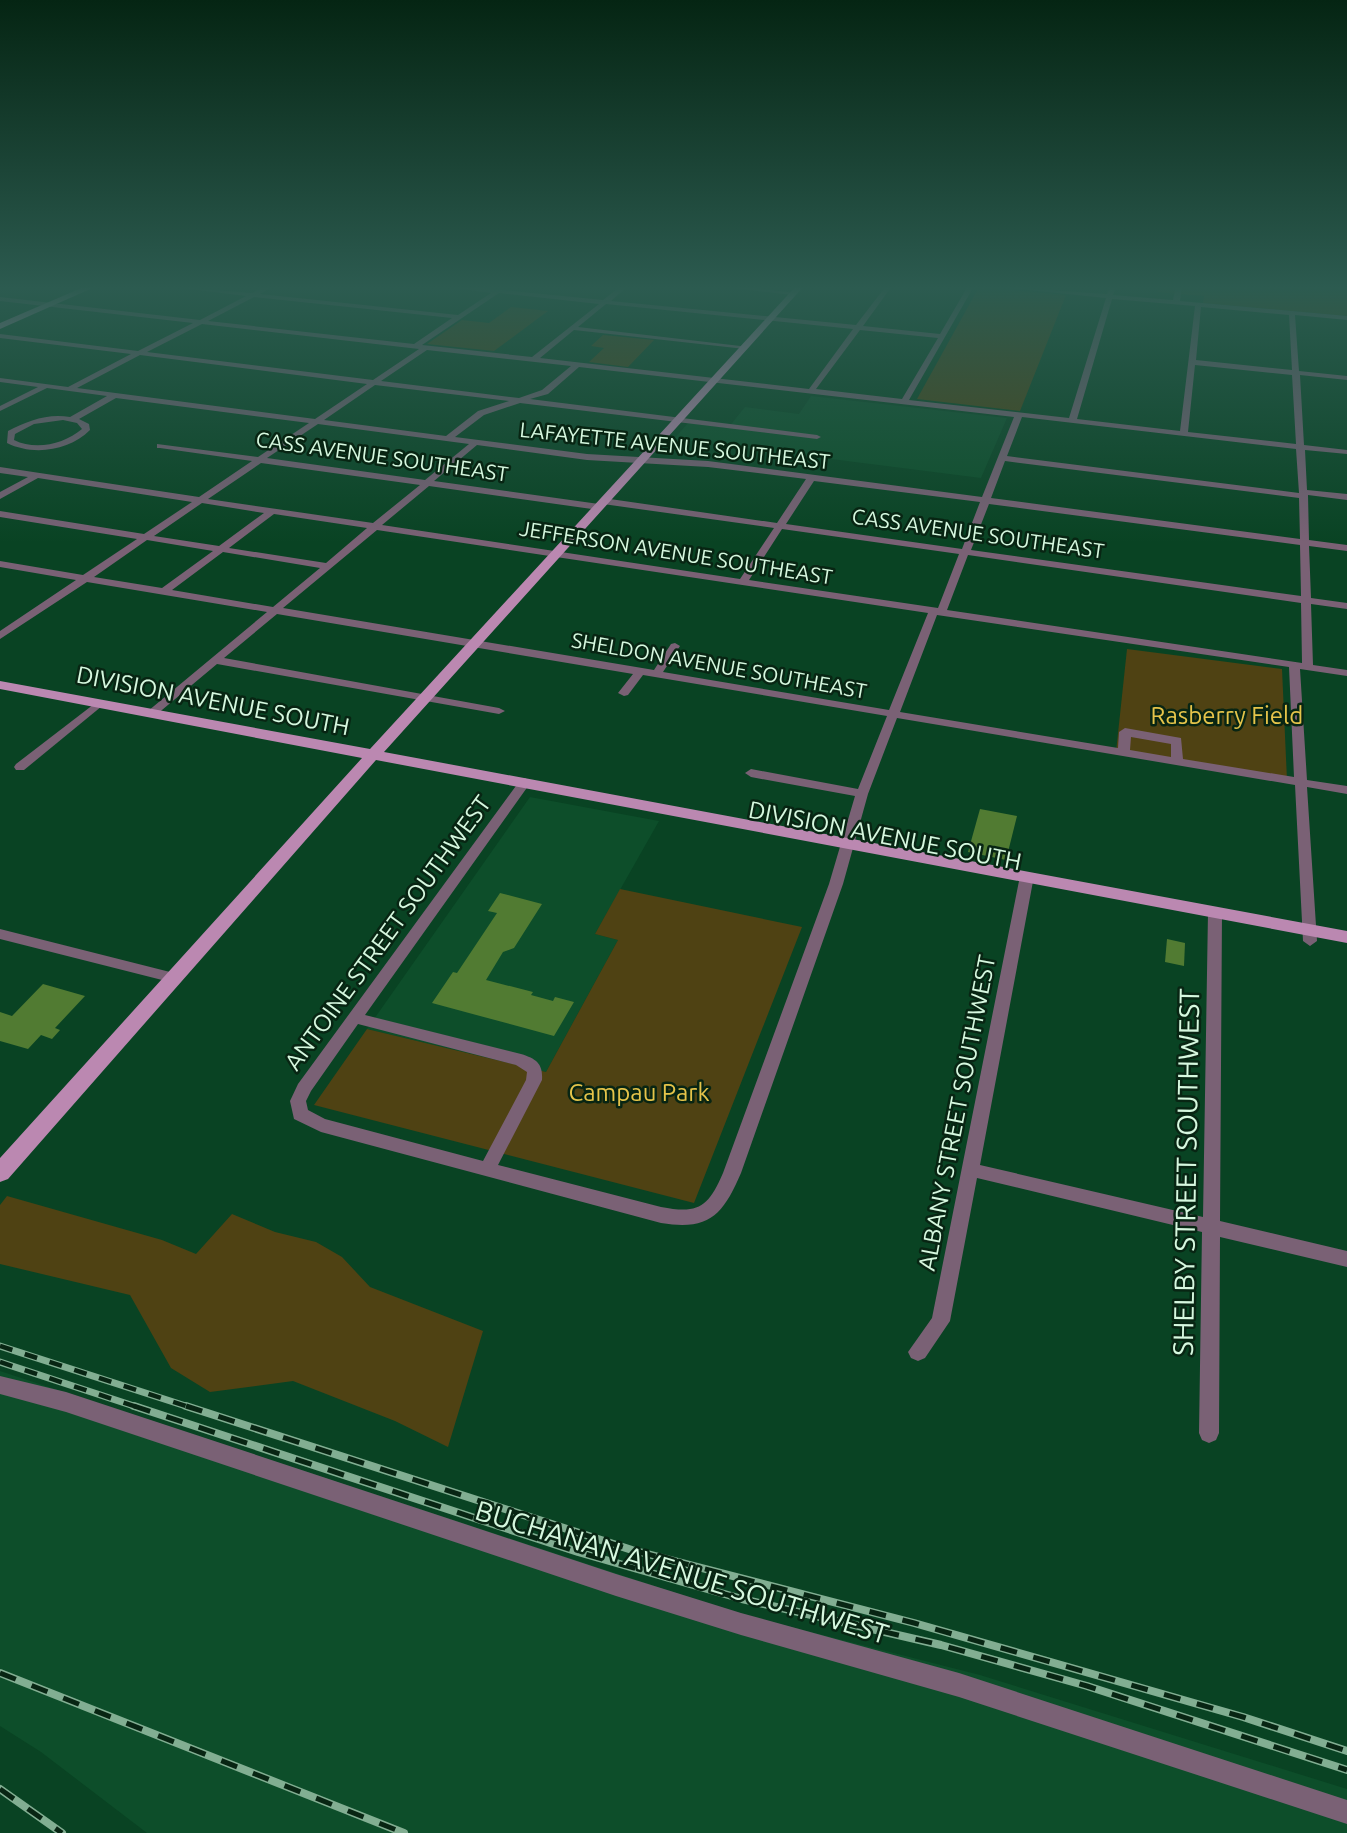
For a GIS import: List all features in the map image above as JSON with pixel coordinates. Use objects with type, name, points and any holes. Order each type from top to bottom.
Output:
[{"type":"main road","points":[[6,1167],[424,698],[723,372]]},
{"type":"main road","name":"DIVISION AVENUE SOUTH","points":[[0,685],[372,756],[416,765],[462,779],[522,786],[1309,935],[1347,937]]},
{"type":"main road","name":"DIVISION AVENUE SOUTH","points":[[1309,935],[1347,948]]},
{"type":"street","points":[[69,389],[103,372]]},
{"type":"street","points":[[290,372],[817,437]]},
{"type":"street","points":[[0,636],[390,372]]},
{"type":"street","points":[[447,439],[481,413],[524,400],[551,388],[570,372]]},
{"type":"street","points":[[643,372],[1347,453]]},
{"type":"street","points":[[811,391],[826,372]]},
{"type":"street","points":[[905,401],[922,372]]},
{"type":"street","points":[[1072,421],[1087,372]]},
{"type":"street","points":[[1184,434],[1190,372]]},
{"type":"street","points":[[1280,372],[1347,378]]},
{"type":"street","points":[[1294,373],[1303,494],[1308,668]]},
{"type":"street","name":"LAFAYETTE AVENUE SOUTHEAST","points":[[0,380],[587,457],[708,464],[1347,548]]},
{"type":"street","points":[[0,409],[46,386]]},
{"type":"street","points":[[72,419],[84,423],[86,430],[60,444],[21,446],[14,444],[9,437],[15,429],[32,422],[53,418],[72,419],[115,395]]},
{"type":"street","points":[[355,1018],[521,1060],[535,1069],[534,1080],[487,1169],[682,1220],[705,1214],[720,1200],[732,1173],[799,991],[862,794],[937,612],[965,552],[1019,415]]},
{"type":"street","points":[[152,713],[475,442]]},
{"type":"street","name":"CASS AVENUE SOUTHEAST","points":[[160,446],[779,526],[1347,606]]},
{"type":"street","points":[[1003,458],[1347,497]]},
{"type":"street","name":"JEFFERSON AVENUE SOUTHEAST","points":[[0,470],[1347,673]]},
{"type":"street","points":[[0,496],[37,475]]},
{"type":"street","points":[[743,582],[812,477]]},
{"type":"street","points":[[163,592],[272,511]]},
{"type":"street","points":[[0,514],[327,566]]},
{"type":"street","name":"SHELDON AVENUE SOUTHEAST","points":[[0,564],[1347,790]]},
{"type":"street","points":[[656,675],[674,646]]},
{"type":"street","points":[[214,660],[499,711]]},
{"type":"street","points":[[1294,666],[1309,935]]},
{"type":"street","points":[[624,694],[640,672]]},
{"type":"street","points":[[20,767],[98,704]]},
{"type":"street","points":[[1124,754],[1125,732],[1177,741],[1177,762]]},
{"type":"street","points":[[751,773],[862,794]]},
{"type":"street","name":"ANTOINE STREET SOUTHWEST","points":[[487,1169],[321,1125],[300,1114],[298,1101],[304,1088],[522,786]]},
{"type":"street","name":"ALBANY STREET SOUTHWEST","points":[[918,1352],[941,1321],[1026,882]]},
{"type":"street","name":"SHELBY STREET SOUTHWEST","points":[[1209,1433],[1215,918]]},
{"type":"street","points":[[0,949],[6,936],[174,978]]},
{"type":"street","points":[[972,1170],[1347,1259]]},
{"type":"street","name":"BUCHANAN AVENUE SOUTHWEST","points":[[0,1385],[66,1402],[616,1585],[741,1624],[959,1685],[1347,1812]]},
{"type":"shaded area","points":[[811,396],[1007,418],[981,478],[674,439],[688,423],[728,428],[745,407],[799,414]]},
{"type":"shaded area","points":[[530,797],[659,821],[595,934],[618,940],[546,1072],[367,1029]]},
{"type":"shaded area","points":[[0,1371],[740,1614],[980,1675],[1347,1789],[1347,1833],[147,1833],[41,1752],[0,1726]]},
{"type":"green space","points":[[932,372],[1036,372],[1020,411],[917,399]]},
{"type":"green space","name":"Rasberry Field","points":[[1127,649],[1282,669],[1287,780],[1116,752]]},
{"type":"green space","name":"Campau Park","points":[[620,889],[802,927],[694,1203],[314,1105],[367,1029],[546,1072],[618,940],[595,934]]},
{"type":"green space","points":[[7,1196],[162,1240],[196,1254],[232,1214],[275,1232],[316,1242],[342,1257],[370,1287],[483,1331],[448,1447],[395,1421],[293,1381],[210,1392],[171,1368],[130,1295],[0,1264],[0,1205]]},
{"type":"building","points":[[980,809],[1017,816],[1006,860],[968,852]]},
{"type":"building","points":[[500,893],[542,904],[514,948],[503,952],[486,980],[533,992],[531,995],[553,1001],[555,997],[574,1002],[554,1036],[432,1003],[453,972],[457,973],[497,913],[488,911]]},
{"type":"building","points":[[1167,939],[1185,943],[1184,966],[1165,962]]},
{"type":"building","points":[[43,984],[85,996],[55,1028],[60,1030],[52,1039],[41,1035],[28,1049],[0,1041],[0,1012],[12,1016]]},
{"type":"railway","points":[[0,1346],[192,1408]]},
{"type":"railway","points":[[0,1362],[140,1408]]},
{"type":"railway","points":[[134,1406],[578,1552],[742,1599],[941,1645],[1087,1686],[1347,1770]]},
{"type":"railway","points":[[186,1406],[632,1550],[914,1623],[1243,1717],[1347,1751]]},
{"type":"railway","points":[[0,1673],[404,1833]]},
{"type":"railway","points":[[0,1789],[62,1833]]}]
